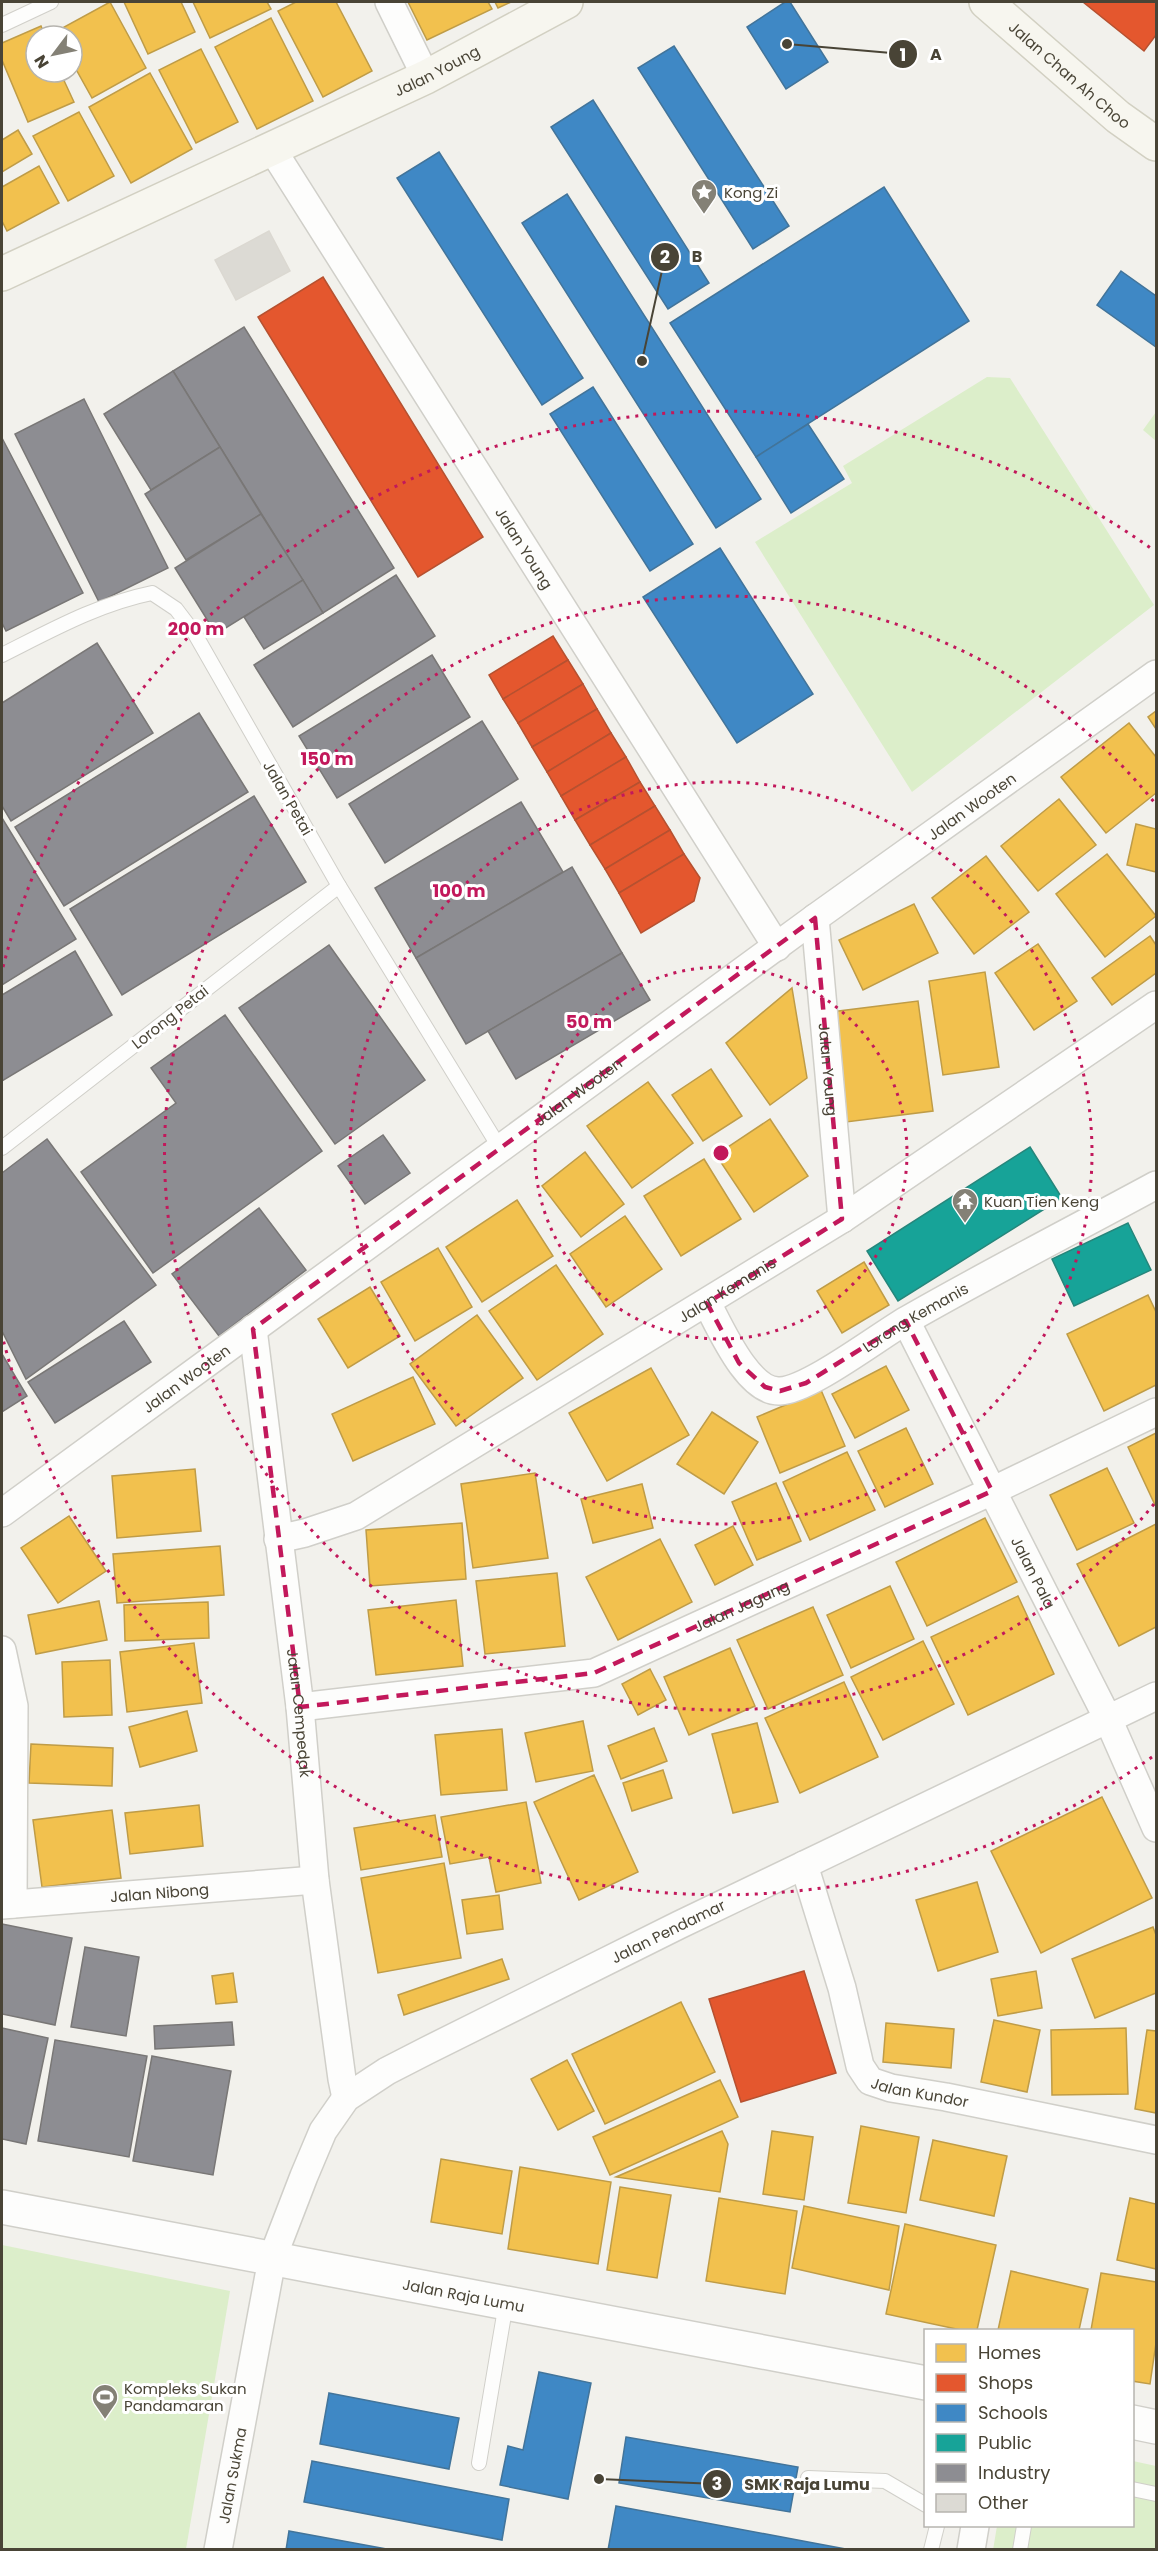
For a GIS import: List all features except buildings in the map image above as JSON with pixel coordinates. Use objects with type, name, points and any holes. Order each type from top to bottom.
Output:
[{"type":"main road","name":"Jalan Young","points":[[2,274],[426,77],[566,2]]},
{"type":"main road","points":[[965,2],[1037,47]]},
{"type":"main road","name":"Jalan Chan Ah Choo","points":[[986,2],[1118,117],[1156,144]]},
{"type":"street","points":[[389,2],[426,77]]},
{"type":"street","name":"Jalan Young","points":[[272,149],[777,947]]},
{"type":"street","name":"Jalan Wooten","points":[[2,1514],[815,918],[1156,674]]},
{"type":"street","name":"Jalan Young","points":[[815,918],[842,1219]]},
{"type":"street","name":"Jalan Kemanis","points":[[278,1539],[305,1533],[356,1516],[707,1303],[842,1219],[1156,1005]]},
{"type":"street","name":"Lorong Kemanis","points":[[707,1303],[739,1363],[765,1387],[780,1391],[807,1383],[906,1321],[1156,1185]]},
{"type":"street","name":"Jalan Pala","points":[[906,1321],[1108,1719],[1156,1828]]},
{"type":"street","name":"Jalan Cempedak","points":[[253,1329],[300,1707],[315,1880],[346,2098]]},
{"type":"street","name":"Jalan Jagung","points":[[300,1707],[594,1673],[992,1491],[1156,1412]]},
{"type":"street","points":[[2,1650],[14,1706],[7,1904]]},
{"type":"street","name":"Jalan Pendamar","points":[[272,2259],[323,2131],[346,2098],[387,2071],[804,1865],[1156,1696]]},
{"type":"street","name":"Jalan Kundor","points":[[804,1865],[842,1988],[860,2066],[870,2081],[891,2088],[1156,2140]]},
{"type":"street","name":"Jalan Nibong","points":[[7,1904],[315,1880]]},
{"type":"street","name":"Jalan Raja Lumu","points":[[2,2208],[924,2383]]},
{"type":"street","name":"Jalan Sukma","points":[[218,2550],[272,2259]]},
{"type":"street","points":[[1134,2422],[1156,2427]]},
{"type":"street","points":[[971,2550],[975,2527]]},
{"type":"lane","points":[[2,25],[51,2]]},
{"type":"lane","name":"Jalan Petai","points":[[2,655],[97,609],[133,597],[152,593],[176,609],[195,634],[339,886],[501,1150]]},
{"type":"lane","name":"Lorong Petai","points":[[2,1148],[339,886]]},
{"type":"lane","points":[[479,2463],[506,2303]]},
{"type":"lane","points":[[808,2478],[885,2481],[924,2504]]},
{"type":"lane","points":[[1134,2489],[1156,2494]]},
{"type":"lane","points":[[931,2550],[937,2527]]},
{"type":"lane","points":[[1020,2550],[1024,2527]]},
{"type":"highlighted area","points":[[815,918],[842,1219],[707,1303],[739,1363],[765,1387],[780,1391],[806,1383],[906,1321],[992,1491],[594,1673],[300,1707],[253,1329]]},
{"type":"green space","points":[[987,377],[1010,378],[1154,605],[912,792],[755,542],[852,483],[843,466]]},
{"type":"green space","points":[[1156,412],[1156,441],[1143,430]]},
{"type":"green space","name":"Kompleks Sukan Pandamaran","points":[[2,2245],[230,2291],[186,2549],[2,2549]]},
{"type":"green space","points":[[1134,2461],[1156,2466],[1156,2549],[993,2550],[997,2527],[1134,2527]]},
{"type":"place","name":"A","points":[[787,44]]},
{"type":"place","name":"Kong Zi","points":[[704,215]]},
{"type":"place","name":"B","points":[[642,361]]},
{"type":"place","name":"Kuan Tien Keng","points":[[965,1224]]},
{"type":"place","name":"Kompleks Sukan Pandamaran","points":[[105,2420]]},
{"type":"place","name":"SMK Raja Lumu","points":[[599,2479]]}]
